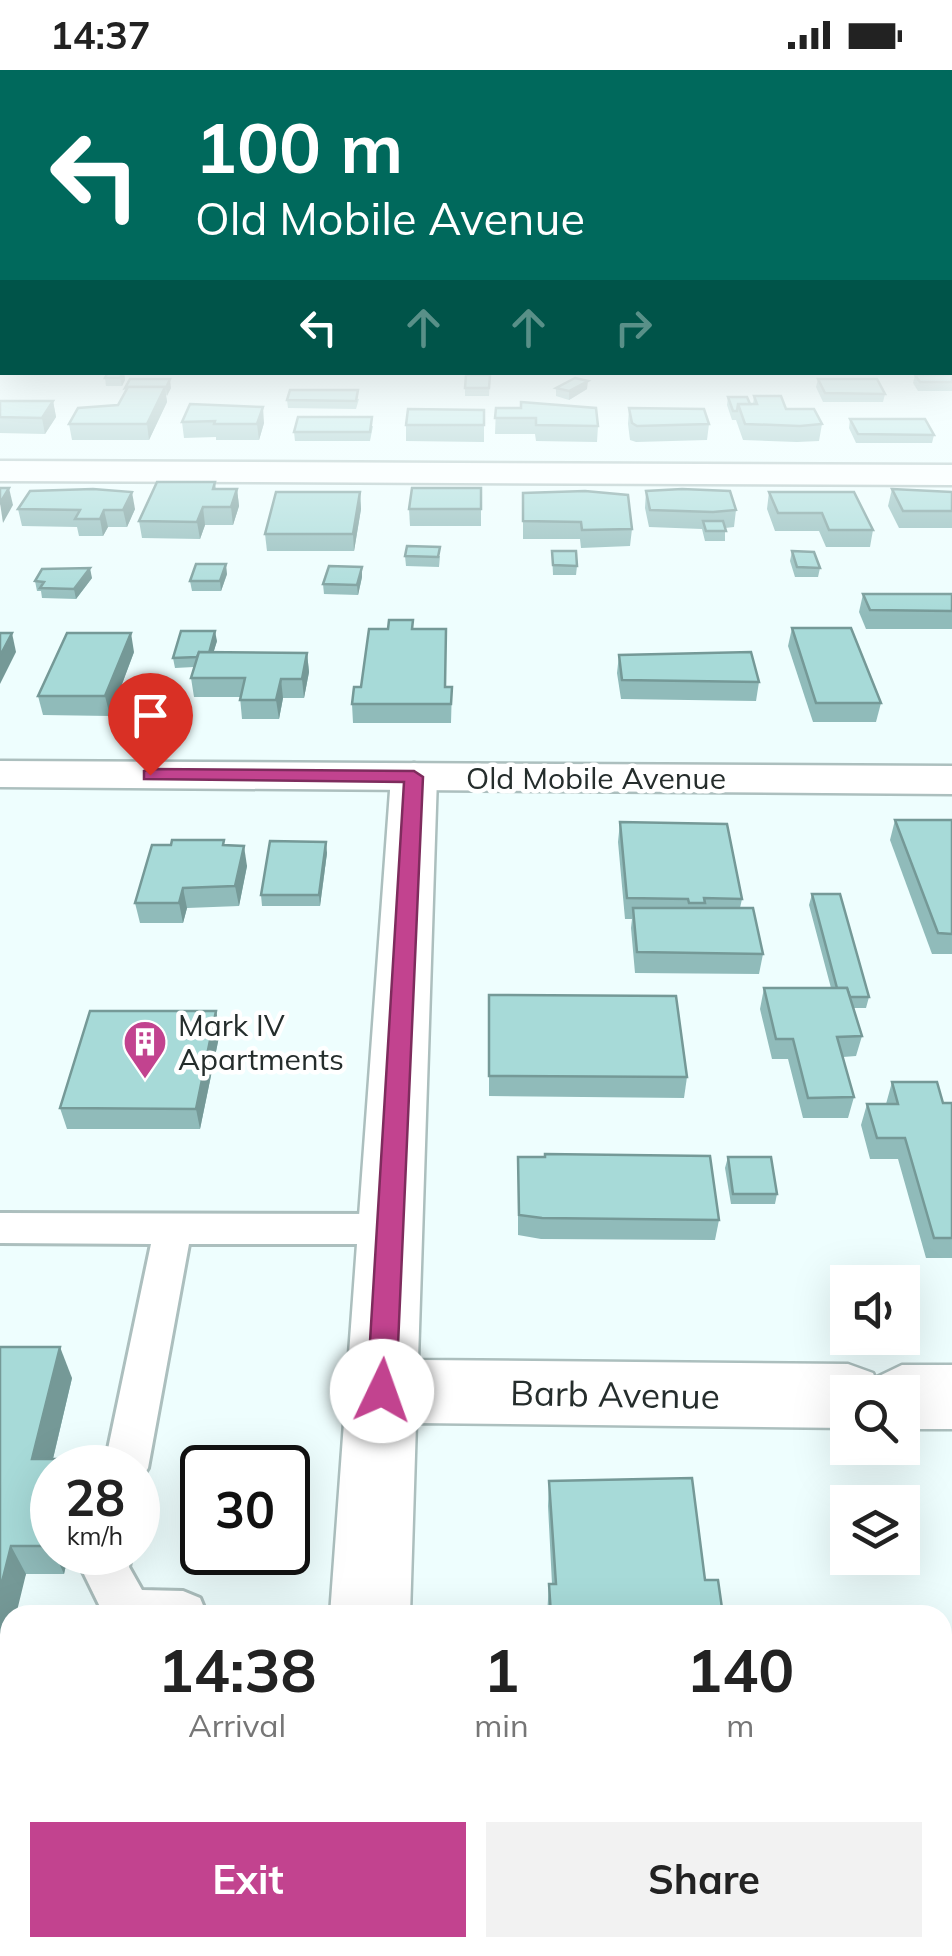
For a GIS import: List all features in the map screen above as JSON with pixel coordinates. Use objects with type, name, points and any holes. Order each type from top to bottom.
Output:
[{"type":"street","points":[[0,471],[952,475]]},
{"type":"street","name":"Old Mobile Avenue","points":[[0,774],[952,780]]},
{"type":"street","points":[[371,1605],[414,777]]},
{"type":"street","name":"Barb Avenue","points":[[382,1391],[830,1396]]},
{"type":"street","points":[[920,1396],[952,1397]]},
{"type":"lane","points":[[0,1228],[390,1230]]},
{"type":"lane","points":[[131,1445],[173,1228]]},
{"type":"lane","points":[[109,1575],[124,1605]]},
{"type":"building","points":[[157,482],[215,482],[213,489],[237,489],[231,507],[203,507],[197,522],[139,521]]},
{"type":"building","points":[[0,488],[9,488],[0,503]]},
{"type":"building","points":[[412,488],[481,488],[481,509],[409,509]]},
{"type":"building","points":[[892,489],[952,492],[952,511],[903,511]]},
{"type":"building","points":[[30,491],[132,492],[123,510],[104,510],[100,519],[75,519],[80,510],[18,509]]},
{"type":"building","points":[[585,491],[628,495],[632,529],[582,530],[581,522],[523,521],[523,493]]},
{"type":"building","points":[[646,491],[730,491],[736,510],[650,510]]},
{"type":"building","points":[[276,492],[360,492],[353,534],[265,534]]},
{"type":"building","points":[[769,492],[854,492],[873,530],[829,530],[822,513],[778,513]]},
{"type":"building","points":[[703,521],[723,521],[726,531],[706,531]]},
{"type":"building","points":[[407,546],[440,547],[438,557],[405,556]]},
{"type":"building","points":[[552,551],[576,551],[577,566],[553,565]]},
{"type":"building","points":[[792,551],[814,552],[820,568],[797,567]]},
{"type":"building","points":[[196,564],[226,564],[220,581],[190,581]]},
{"type":"building","points":[[329,566],[362,567],[357,585],[323,584]]},
{"type":"building","points":[[90,568],[74,589],[40,588],[44,582],[35,581],[42,569]]},
{"type":"building","points":[[863,594],[952,594],[952,611],[870,610]]},
{"type":"building","points":[[389,620],[413,620],[412,629],[446,629],[445,687],[452,687],[451,704],[352,704],[354,687],[361,687],[369,629],[388,629]]},
{"type":"building","points":[[792,628],[851,628],[881,703],[816,703]]},
{"type":"building","points":[[181,631],[215,631],[209,653],[173,658]]},
{"type":"building","points":[[0,633],[12,633],[0,656]]},
{"type":"building","points":[[67,633],[131,633],[105,696],[38,696]]},
{"type":"building","points":[[199,652],[307,653],[302,679],[281,679],[276,700],[240,700],[245,678],[191,678]]},
{"type":"building","points":[[751,652],[759,682],[622,680],[619,655]]},
{"type":"building","points":[[895,820],[952,820],[952,934],[938,933]]},
{"type":"building","points":[[620,822],[727,824],[742,899],[704,898],[705,903],[689,903],[688,899],[627,898]]},
{"type":"building","points":[[172,840],[224,840],[223,845],[244,846],[235,886],[183,888],[179,903],[135,903],[152,845],[171,845]]},
{"type":"building","points":[[270,841],[326,842],[319,895],[261,895]]},
{"type":"building","points":[[812,894],[840,894],[869,997],[850,997],[847,988],[837,988]]},
{"type":"building","points":[[633,908],[753,908],[763,954],[637,952]]},
{"type":"building","points":[[764,988],[847,988],[862,1036],[837,1037],[854,1097],[808,1098],[793,1039],[776,1039]]},
{"type":"building","points":[[489,995],[676,996],[687,1077],[489,1076]]},
{"type":"building","name":"Mark IV Apartments","points":[[90,1011],[216,1011],[196,1109],[60,1108]]},
{"type":"building","points":[[892,1082],[937,1082],[943,1103],[952,1103],[952,1238],[934,1238],[905,1138],[877,1138],[867,1104],[898,1104]]},
{"type":"building","points":[[710,1156],[719,1220],[519,1215],[518,1157]]},
{"type":"building","points":[[728,1157],[771,1157],[777,1194],[733,1194]]},
{"type":"building","points":[[0,1347],[60,1347],[36,1445],[30,1445],[30,1546],[11,1546],[0,1590]]},
{"type":"building","points":[[692,1478],[705,1580],[718,1580],[722,1605],[550,1605],[549,1584],[556,1584],[549,1481]]},
{"type":"place","name":"Mark IV Apartments","points":[[145,1080]]},
{"type":"route","points":[[150,775],[414,777],[382,1391]]}]
